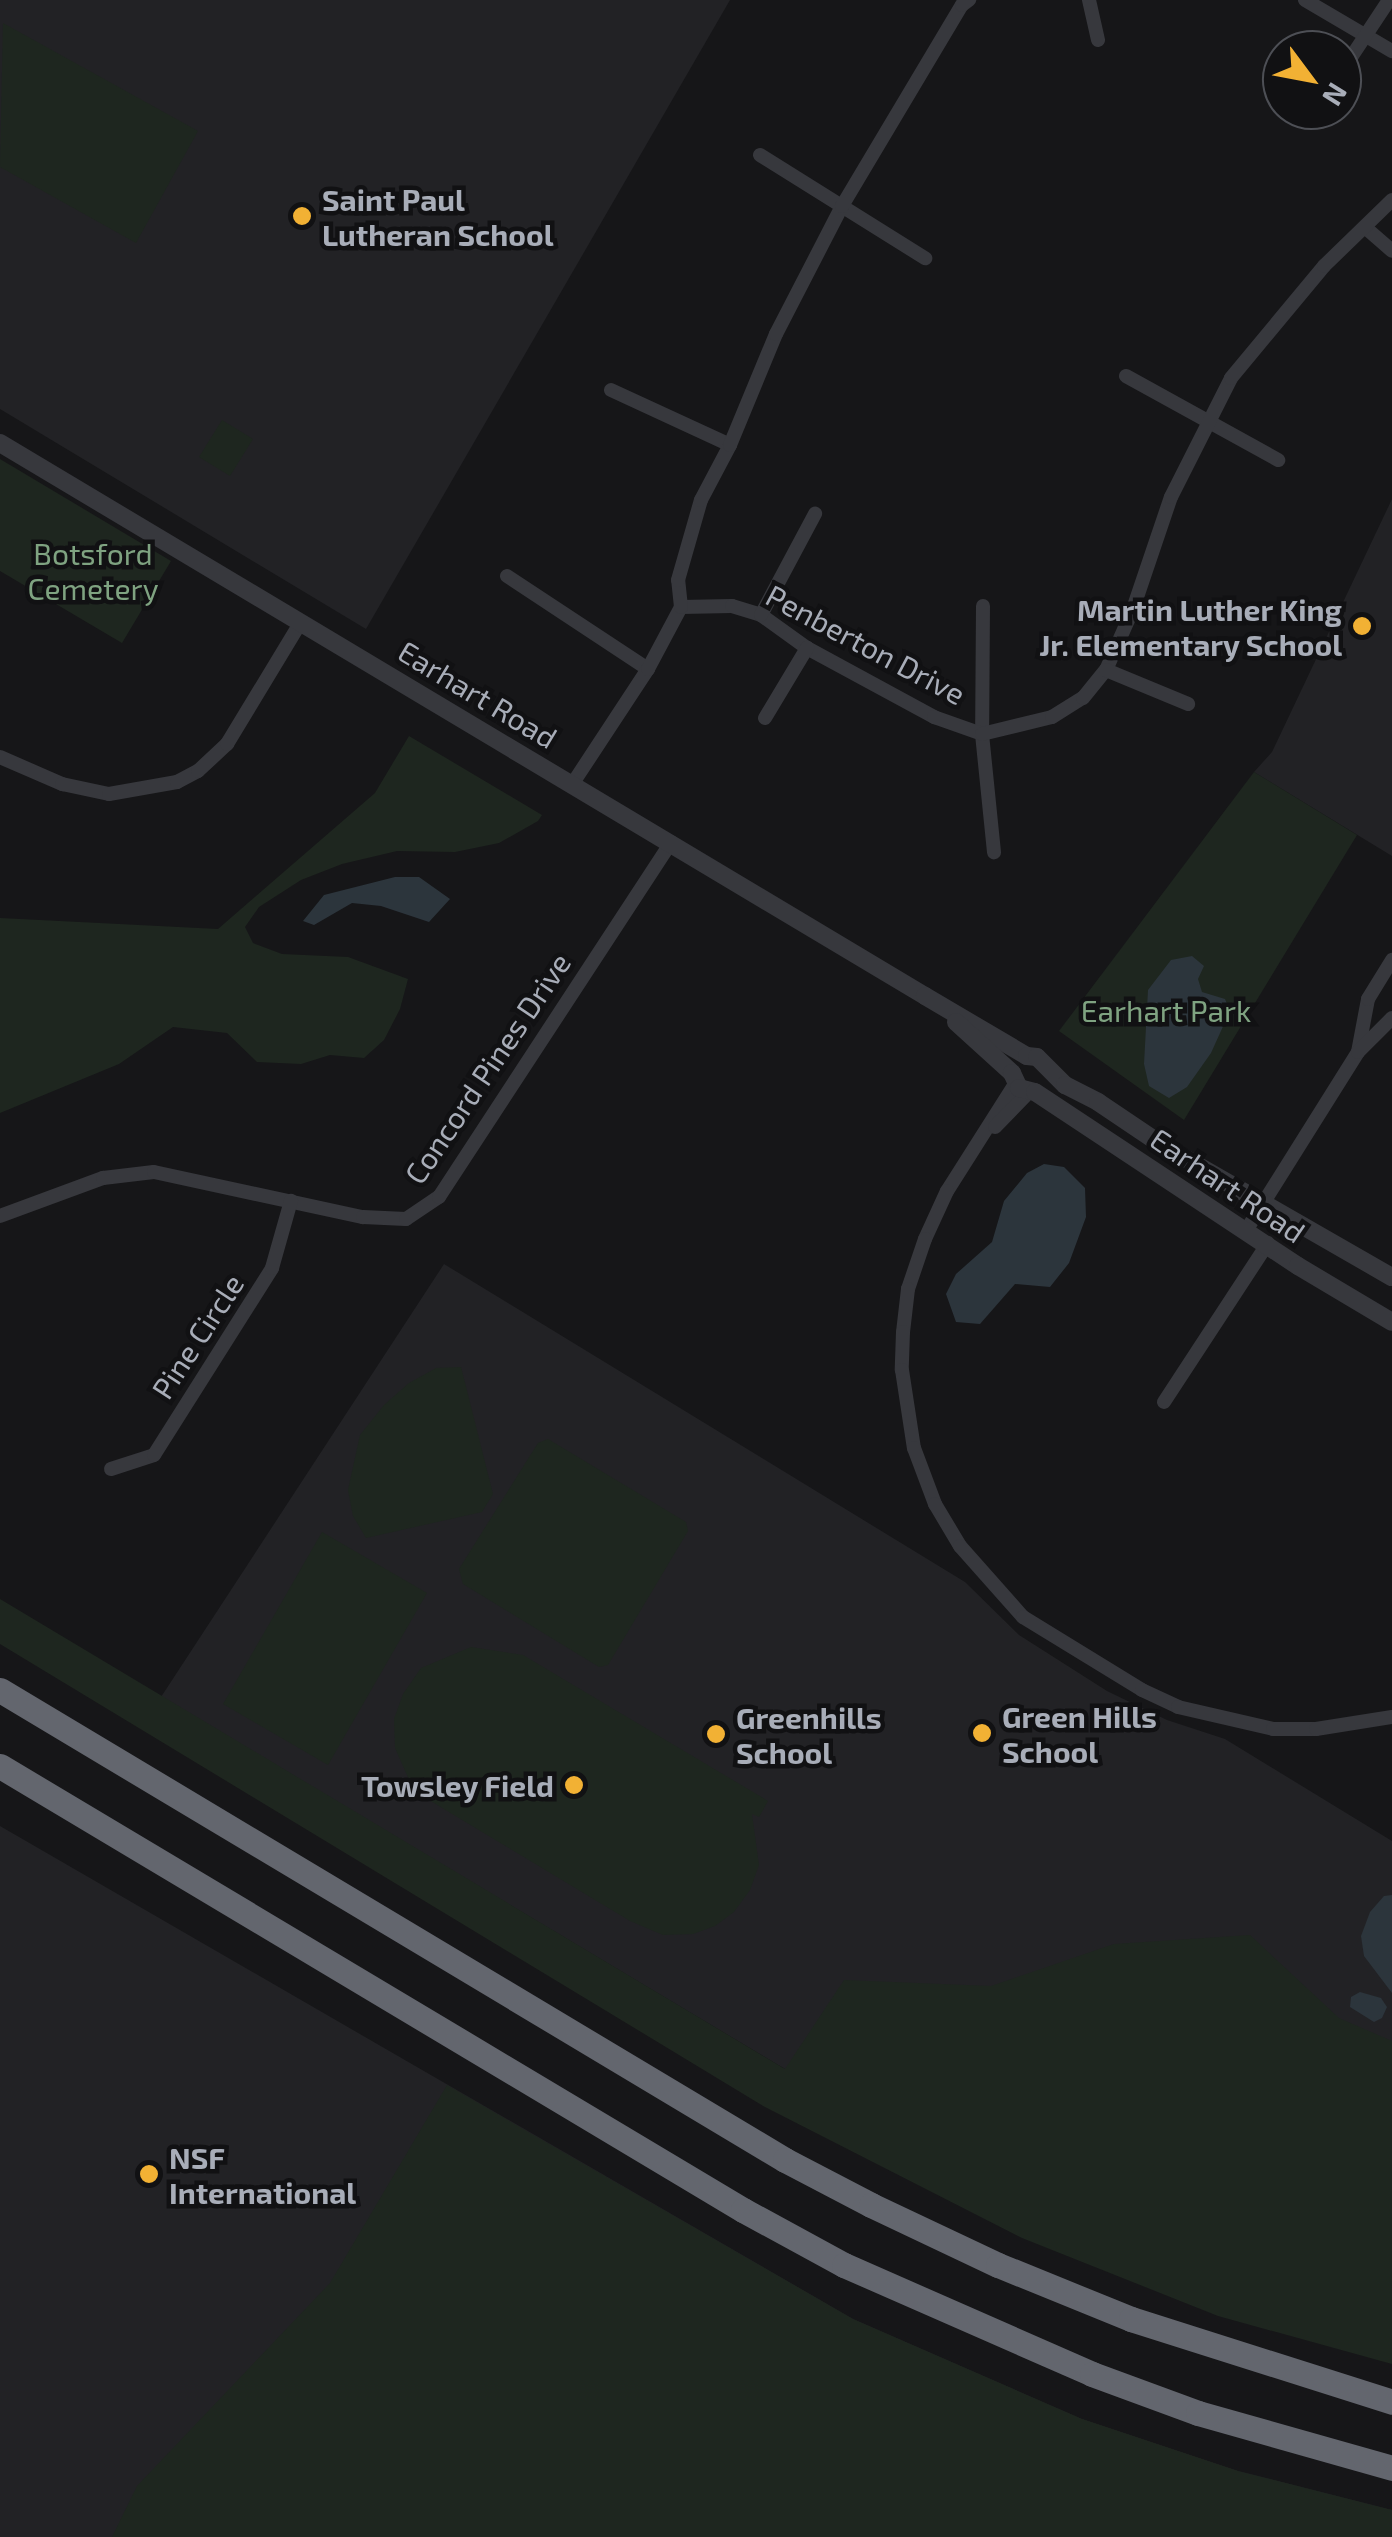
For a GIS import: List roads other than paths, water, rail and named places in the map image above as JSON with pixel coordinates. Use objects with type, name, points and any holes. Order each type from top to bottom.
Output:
[{"type":"highway","points":[[0,1690],[784,2160],[871,2205],[998,2265],[1131,2319],[1392,2402]]},
{"type":"highway","points":[[0,1766],[743,2210],[844,2265],[965,2321],[1128,2387],[1214,2418],[1392,2468]]},
{"type":"street","points":[[1089,0],[1098,40]]},
{"type":"street","points":[[1304,0],[1392,51]]},
{"type":"street","points":[[1362,40],[1389,0]]},
{"type":"street","points":[[573,783],[648,669],[681,607],[678,580],[701,500],[730,445],[776,334],[842,206],[963,2]]},
{"type":"street","points":[[760,155],[925,258]]},
{"type":"street","name":"Penberton Drive","points":[[681,607],[732,606],[761,615],[807,648],[934,717],[982,734],[1052,717],[1083,698],[1106,670],[1133,609],[1171,497],[1231,378],[1324,266],[1367,229],[1392,200]]},
{"type":"street","points":[[1367,229],[1392,251]]},
{"type":"street","points":[[1126,376],[1278,460]]},
{"type":"street","points":[[611,390],[730,445]]},
{"type":"street","name":"Earhart Road","points":[[0,443],[925,996],[1027,1056],[1042,1060],[1048,1072],[1162,1145],[1266,1201],[1392,1277]]},
{"type":"street","points":[[761,615],[814,514]]},
{"type":"street","points":[[508,576],[648,669]]},
{"type":"street","points":[[983,606],[982,734],[994,852]]},
{"type":"street","points":[[0,757],[62,784],[109,794],[177,782],[198,771],[226,744],[301,622]]},
{"type":"street","points":[[766,718],[807,648]]},
{"type":"street","points":[[1106,670],[1188,704]]},
{"type":"street","name":"Concord Pines Drive","points":[[0,1216],[103,1178],[154,1172],[363,1217],[406,1219],[439,1197],[671,842]]},
{"type":"street","points":[[1358,1052],[1368,999],[1392,960]]},
{"type":"street","name":"Earhart Road","points":[[925,996],[1023,1085],[1392,1322]]},
{"type":"street","points":[[1248,1229],[1358,1052],[1392,1018]]},
{"type":"street","points":[[1027,1056],[1018,1061],[1023,1085],[971,1154],[925,1240],[908,1288],[902,1370],[914,1448],[936,1504],[960,1546],[1023,1617],[1142,1690],[1178,1706],[1273,1729],[1316,1730],[1392,1717]]},
{"type":"street","points":[[1023,1085],[1045,1084],[1048,1072]]},
{"type":"street","name":"Pine Circle","points":[[112,1469],[154,1454],[272,1268],[291,1201]]},
{"type":"street","points":[[1164,1402],[1268,1243]]},
{"type":"place","name":"Saint Paul Lutheran School","points":[[302,216]]},
{"type":"place","name":"Martin Luther King Jr. Elementary School","points":[[1362,626]]},
{"type":"place","name":"Green Hills School","points":[[982,1733]]},
{"type":"place","name":"Greenhills School","points":[[716,1734]]},
{"type":"place","name":"Towsley Field","points":[[574,1785]]},
{"type":"place","name":"NSF International","points":[[149,2174]]},
{"type":"park label","name":"Botsford Cemetery","points":[[93,570]]},
{"type":"park label","name":"Earhart Park","points":[[1166,1010]]}]
